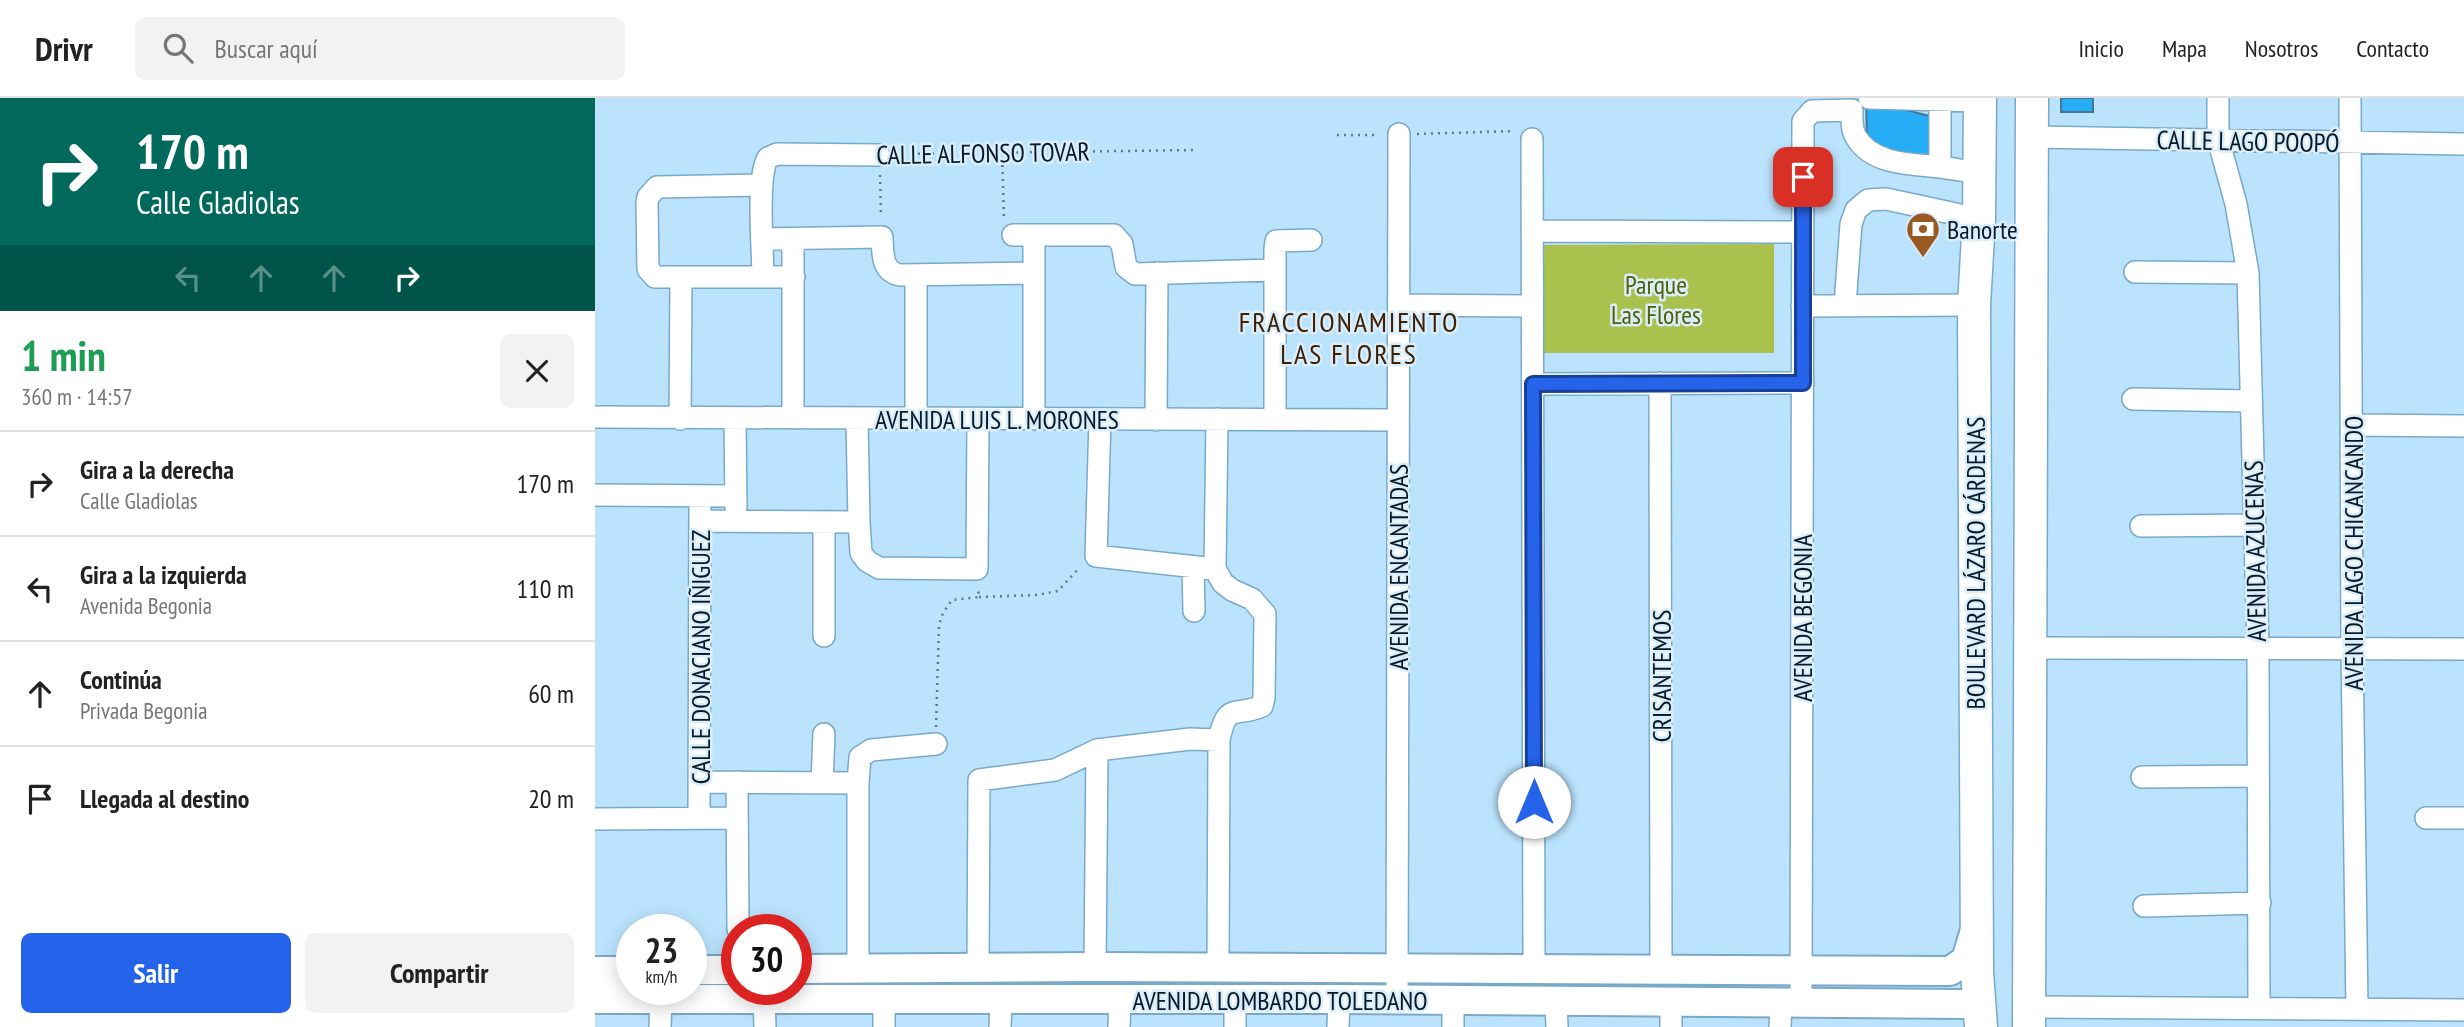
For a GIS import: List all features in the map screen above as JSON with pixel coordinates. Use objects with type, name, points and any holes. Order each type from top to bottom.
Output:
[{"type":"highway","points":[[2032,98],[2029,954],[2035,1020]]},
{"type":"highway","name":"BOULEVARD LÁZARO CÁRDENAS","points":[[1971,1019],[1977,972],[1974,305],[1980,99]]},
{"type":"highway","points":[[1978,225],[2032,232]]},
{"type":"main road","name":"AVENIDA LOMBARDO TOLEDANO","points":[[812,969],[1095,967],[1950,971],[1966,960],[1977,924]]},
{"type":"main road","points":[[937,968],[937,999]]},
{"type":"main road","points":[[595,971],[616,971]]},
{"type":"main road","name":"AVENIDA LOMBARDO TOLEDANO","points":[[595,999],[616,999]]},
{"type":"main road","name":"AVENIDA LOMBARDO TOLEDANO","points":[[812,1004],[884,1013],[937,999],[1000,1013],[1119,1013],[1235,999],[1397,999],[1453,1013],[1671,1015],[1787,1012],[1971,1019]]},
{"type":"street","name":"AVENIDA AZUCENAS","points":[[2218,98],[2218,139],[2236,204],[2248,273],[2258,648],[2260,903],[2250,1014]]},
{"type":"street","name":"AVENIDA LAGO CHICANCANDO","points":[[2350,98],[2352,648],[2357,1009]]},
{"type":"street","points":[[1979,173],[1901,164],[1873,152],[1856,137],[1852,126],[1860,102],[1980,99]]},
{"type":"street","points":[[1940,100],[1940,167]]},
{"type":"street","name":"AVENIDA BEGONIA","points":[[1787,1012],[1800,970],[1803,121],[1812,111],[1860,102]]},
{"type":"street","name":"AVENIDA ENCANTADAS","points":[[1397,999],[1399,134]]},
{"type":"street","name":"CALLE LAGO POOPÓ","points":[[2032,138],[2464,144]]},
{"type":"street","points":[[1532,139],[1534,969]]},
{"type":"street","name":"CALLE ALFONSO TOVAR","points":[[761,185],[764,165],[768,158],[777,154],[879,155]]},
{"type":"street","points":[[763,277],[761,185],[662,186],[652,190],[647,203],[648,269],[656,277],[681,278],[794,277]]},
{"type":"street","points":[[1845,305],[1851,224],[1856,210],[1868,200],[1886,199],[1978,225]]},
{"type":"street","points":[[1532,231],[1802,232]]},
{"type":"street","points":[[1034,419],[1033,273],[1023,235],[1107,234],[1119,238],[1126,267],[1135,274],[1273,270]]},
{"type":"street","points":[[763,239],[882,237],[885,265],[890,272],[900,275],[1033,273]]},
{"type":"street","points":[[793,239],[793,418]]},
{"type":"street","points":[[1275,419],[1273,270],[1276,241],[1311,240]]},
{"type":"street","points":[[2135,272],[2248,273]]},
{"type":"street","points":[[1156,419],[1157,273]]},
{"type":"street","points":[[916,276],[916,419]]},
{"type":"street","points":[[680,419],[681,278]]},
{"type":"street","points":[[1399,305],[1532,306]]},
{"type":"street","points":[[1802,306],[1974,305]]},
{"type":"street","name":"CRISANTEMOS","points":[[1660,383],[1661,970]]},
{"type":"street","points":[[1533,384],[1803,383]]},
{"type":"street","points":[[2133,399],[2251,401]]},
{"type":"street","name":"AVENIDA LUIS L. MORONES","points":[[595,417],[1398,421]]},
{"type":"street","name":"CALLE DONACIANO IÑIGUEZ","points":[[735,419],[736,521]]},
{"type":"street","points":[[857,419],[859,523],[862,553],[867,561],[879,568],[977,569],[978,419]]},
{"type":"street","points":[[1100,419],[1096,556],[1216,569]]},
{"type":"street","points":[[1217,419],[1216,569],[1223,583],[1252,599],[1265,614],[1262,706],[1237,710],[1228,715],[1223,722],[1219,740],[1219,968]]},
{"type":"street","points":[[2353,425],[2464,426]]},
{"type":"street","points":[[595,495],[736,496]]},
{"type":"street","name":"CALLE DONACIANO IÑIGUEZ","points":[[699,818],[700,496]]},
{"type":"street","points":[[701,521],[859,523]]},
{"type":"street","points":[[824,522],[824,636]]},
{"type":"street","points":[[2141,526],[2254,525]]},
{"type":"street","points":[[1193,567],[1194,611]]},
{"type":"street","points":[[2032,648],[2464,649]]},
{"type":"street","points":[[822,783],[824,734]]},
{"type":"street","points":[[978,968],[979,780],[1055,770],[1097,750],[1190,739],[1219,740]]},
{"type":"street","points":[[858,968],[860,757],[871,750],[936,744]]},
{"type":"street","points":[[1095,967],[1097,750]]},
{"type":"street","points":[[2142,777],[2257,776]]},
{"type":"street","points":[[699,782],[858,783]]},
{"type":"street","name":"CALLE DONACIANO IÑIGUEZ","points":[[737,782],[737,914]]},
{"type":"street","points":[[595,819],[737,818]]},
{"type":"street","points":[[2426,818],[2464,818]]},
{"type":"street","points":[[2144,906],[2260,903]]},
{"type":"street","points":[[1235,999],[1235,1027]]},
{"type":"street","points":[[1338,1027],[1339,999]]},
{"type":"street","points":[[660,1027],[661,1005]]},
{"type":"street","points":[[764,1005],[765,1027]]},
{"type":"street","points":[[2035,1020],[2182,1018],[2250,1014],[2329,1018],[2357,1009],[2464,1010]]},
{"type":"path","points":[[1337,135],[1521,131],[1532,139]]},
{"type":"path","name":"CALLE ALFONSO TOVAR","points":[[879,155],[1198,150]]},
{"type":"path","points":[[1002,151],[1007,230],[1023,235]]},
{"type":"path","points":[[879,155],[882,237]]},
{"type":"path","points":[[936,744],[939,625],[943,612],[952,600],[1037,595],[1058,591],[1082,564],[1096,556]]},
{"type":"path","points":[[977,569],[979,597]]},
{"type":"green space","name":"Parque Las Flores","points":[[1774,244],[1774,353],[1539,353],[1538,245]]},
{"type":"building","points":[[2061,98],[2093,98],[2093,112],[2061,112]]},
{"type":"building","points":[[1866,100],[1930,116],[1930,160],[1867,143]]},
{"type":"place","name":"Banorte","points":[[1923,259]]},
{"type":"district","name":"FRACCIONAMIENTO LAS FLORES","points":[[1349,337]]},
{"type":"route","points":[[1534,802],[1533,384],[1803,383],[1803,177]]}]
